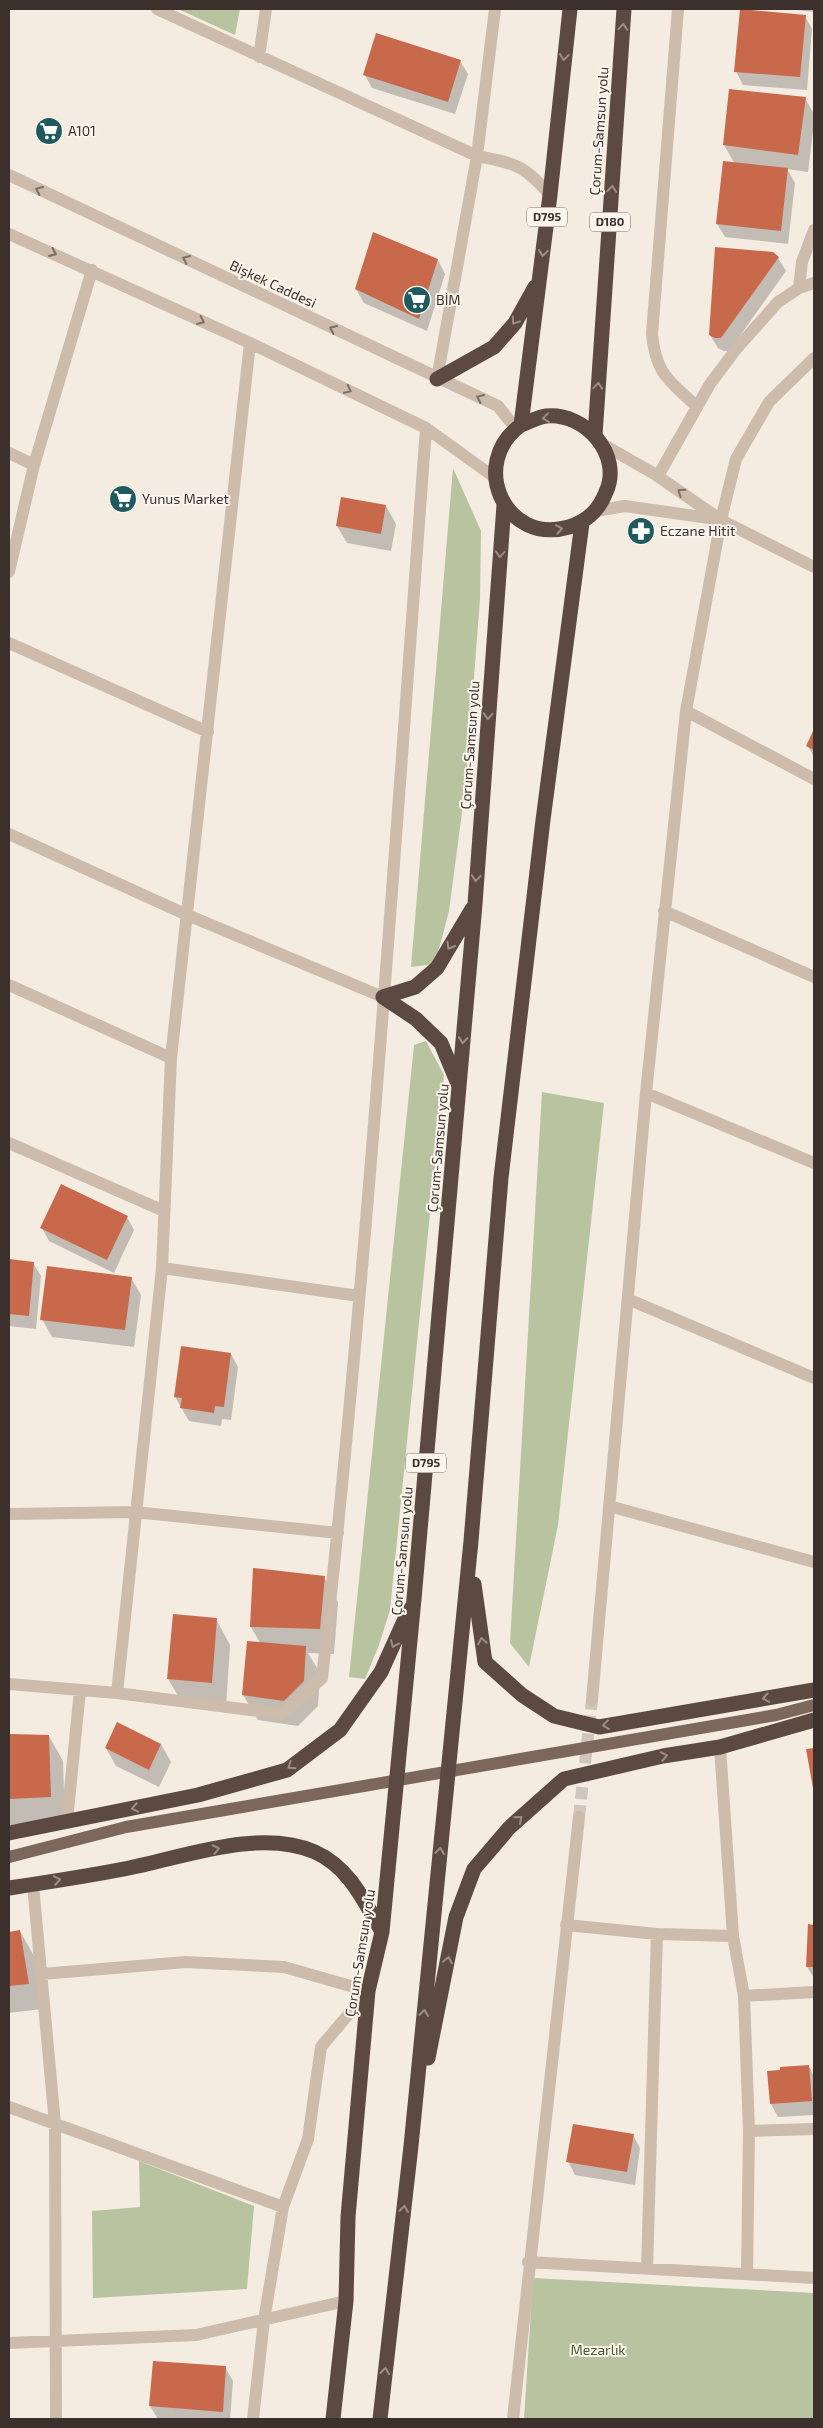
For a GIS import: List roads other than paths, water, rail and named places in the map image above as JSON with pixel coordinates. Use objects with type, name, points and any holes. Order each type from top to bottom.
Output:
[{"type":"highway","name":"D795","points":[[494,477],[500,450],[519,427],[540,279],[570,9]]},
{"type":"highway","name":"Çorum-Samsun yolu","points":[[504,505],[525,525],[554,532],[582,523],[596,511],[608,490],[609,467],[599,440],[624,9]]},
{"type":"highway","points":[[436,379],[494,347],[515,323],[540,279]]},
{"type":"highway","points":[[519,427],[546,416],[573,420],[599,440]]},
{"type":"highway","name":"Çorum-Samsun yolu","points":[[333,2419],[346,2301],[348,2216],[368,1991],[382,1932],[414,1600],[459,1087],[504,505],[494,477]]},
{"type":"highway","points":[[380,2419],[411,2146],[471,1541],[501,1178],[543,820],[582,523]]},
{"type":"highway","points":[[384,997],[415,987],[437,968],[474,904]]},
{"type":"highway","points":[[384,997],[416,1019],[441,1044],[459,1087]]},
{"type":"highway","points":[[471,1541],[475,1605],[485,1662],[522,1695],[554,1716],[599,1726],[814,1690]]},
{"type":"highway","points":[[9,1833],[198,1795],[286,1770],[340,1730],[381,1672],[414,1600]]},
{"type":"highway","points":[[411,2146],[456,1917],[474,1869],[509,1828],[564,1780],[663,1756],[720,1748],[814,1720]]},
{"type":"highway","points":[[9,1888],[128,1868],[222,1847],[263,1844],[296,1846],[316,1852],[336,1865],[354,1884],[382,1932]]},
{"type":"main road","points":[[9,1857],[126,1826],[776,1715],[814,1705]]},
{"type":"street","points":[[157,9],[260,58],[477,156],[518,165],[536,179],[550,195]]},
{"type":"street","points":[[260,58],[266,9]]},
{"type":"street","points":[[436,379],[477,156],[494,9]]},
{"type":"street","points":[[678,9],[652,334],[654,356],[661,373],[697,407]]},
{"type":"street","name":"Bişkek Caddesi","points":[[9,175],[436,379],[498,406],[519,427]]},
{"type":"street","points":[[798,288],[802,262],[814,230]]},
{"type":"street","points":[[9,234],[250,343],[426,428],[494,477]]},
{"type":"street","points":[[9,572],[34,465],[92,270]]},
{"type":"street","points":[[658,476],[710,384],[737,348],[778,302],[798,288],[814,283]]},
{"type":"street","points":[[118,1693],[162,1268],[171,1058],[185,914],[208,732],[250,343]]},
{"type":"street","points":[[592,1700],[630,1300],[646,1093],[686,711],[721,520],[736,459],[769,402],[814,358]]},
{"type":"street","points":[[9,1684],[118,1693],[282,1714],[322,1678],[338,1533],[384,997],[426,428]]},
{"type":"street","points":[[599,440],[658,476],[721,520],[814,567]]},
{"type":"street","points":[[9,453],[34,465]]},
{"type":"street","points":[[596,511],[625,506],[721,520]]},
{"type":"street","points":[[9,643],[208,732]]},
{"type":"street","points":[[686,711],[814,779]]},
{"type":"street","points":[[9,834],[185,914],[384,997]]},
{"type":"street","points":[[664,911],[814,977]]},
{"type":"street","points":[[9,986],[171,1058]]},
{"type":"street","points":[[646,1093],[814,1163]]},
{"type":"street","points":[[9,1143],[164,1211]]},
{"type":"street","points":[[162,1268],[359,1296]]},
{"type":"street","points":[[630,1300],[814,1378]]},
{"type":"street","points":[[609,1506],[814,1562]]},
{"type":"street","points":[[9,1514],[136,1512],[338,1533]]},
{"type":"street","points":[[67,1821],[80,1690]]},
{"type":"street","points":[[720,1748],[733,1936],[744,1996],[749,2132],[747,2274]]},
{"type":"street","points":[[512,2419],[579,1817]]},
{"type":"street","points":[[33,1885],[54,2124],[56,2419]]},
{"type":"street","points":[[566,1925],[657,1934],[733,1936]]},
{"type":"street","points":[[647,2269],[657,1934]]},
{"type":"street","points":[[42,1974],[186,1962],[284,1967],[368,1991],[321,2047],[308,2139],[283,2207],[264,2320],[253,2419]]},
{"type":"street","points":[[744,1996],[814,1992]]},
{"type":"street","points":[[9,2107],[283,2207]]},
{"type":"street","points":[[749,2132],[814,2129]]},
{"type":"street","points":[[528,2262],[814,2278]]},
{"type":"street","points":[[9,2343],[196,2335],[346,2301]]},
{"type":"tunnel","points":[[579,1817],[592,1700]]},
{"type":"place","name":"A101","points":[[49,131]]},
{"type":"place","name":"BİM","points":[[417,300]]},
{"type":"place","name":"Yunus Market","points":[[123,499]]},
{"type":"place","name":"Eczane Hitit","points":[[641,531]]},
{"type":"park label","name":"Mezarlık","points":[[598,2350]]}]
